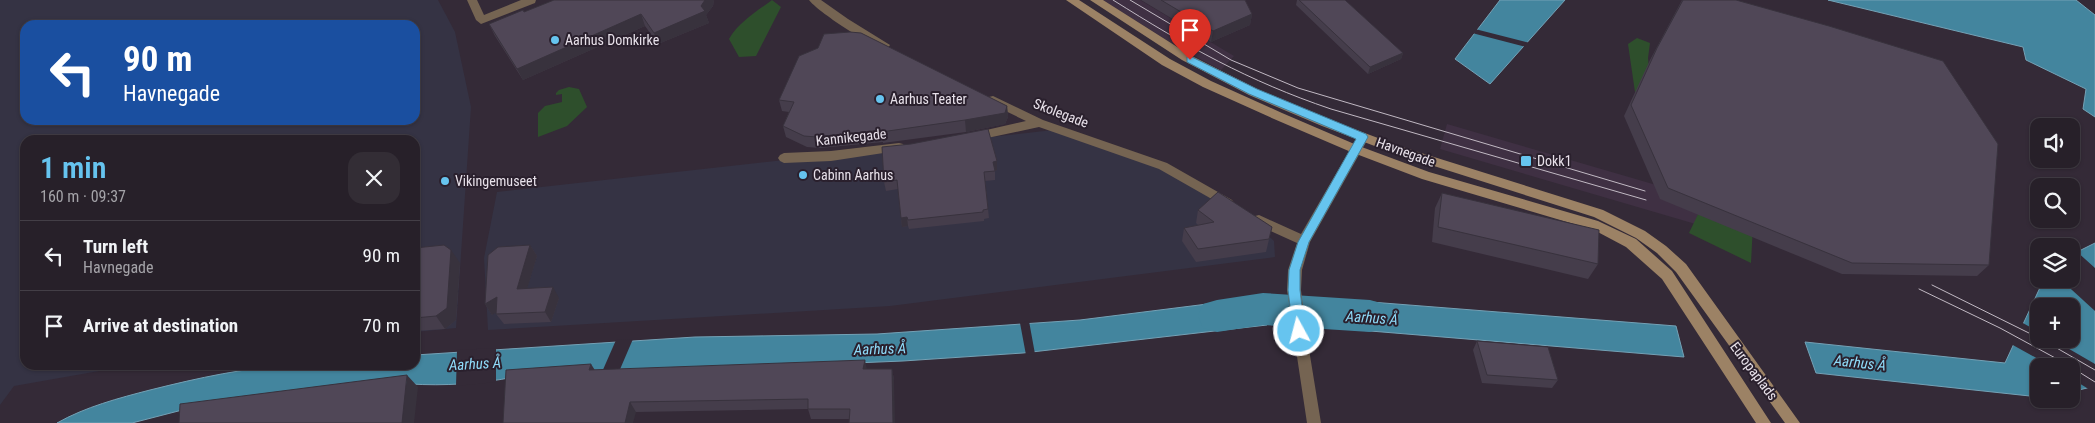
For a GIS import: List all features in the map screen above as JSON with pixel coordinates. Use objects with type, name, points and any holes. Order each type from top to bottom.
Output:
[{"type":"street","points":[[472,0],[481,20],[531,0]]},
{"type":"street","name":"Havnegade","points":[[1071,0],[1166,62],[1207,84],[1355,149],[1426,176],[1580,220],[1610,231],[1631,243],[1649,257],[1667,275],[1696,316]]},
{"type":"street","name":"Havnegade","points":[[1095,0],[1177,52],[1217,74],[1363,137],[1430,161],[1585,207],[1612,218],[1642,234],[1665,252],[1681,268],[1716,318]]},
{"type":"street","points":[[817,2],[869,37],[894,50]]},
{"type":"street","name":"Skolegade","points":[[979,93],[1039,123],[1163,166],[1277,230],[1304,242]]},
{"type":"street","points":[[962,139],[1039,123]]},
{"type":"street","points":[[1314,423],[1294,290],[1294,270],[1304,242],[1363,137]]},
{"type":"street","name":"Kannikegade","points":[[784,158],[831,156],[915,145]]},
{"type":"street","name":"Europaplads","points":[[1696,316],[1764,423]]},
{"type":"street","name":"Europaplads","points":[[1716,318],[1793,423]]},
{"type":"shaded area","points":[[0,0],[438,0],[455,32],[471,107],[456,328],[420,332],[420,135],[20,135],[20,370],[105,370],[14,386],[0,405]]},
{"type":"shaded area","points":[[1103,0],[1140,0],[1234,56],[1221,70],[1181,49]]},
{"type":"shaded area","points":[[1447,124],[1718,203],[1716,230],[1440,149]]},
{"type":"shaded area","points":[[1053,130],[1159,166],[1261,229],[1274,241],[1275,257],[890,306],[488,330],[484,258],[497,192]]},
{"type":"green space","points":[[772,0],[781,7],[756,56],[739,57],[729,39],[743,22]]},
{"type":"green space","points":[[1637,38],[1650,43],[1648,58],[1650,80],[1642,92],[1635,92],[1628,44]]},
{"type":"green space","points":[[569,87],[579,89],[587,107],[567,126],[538,137],[538,113],[545,106],[562,102],[562,94],[556,95],[556,93]]},
{"type":"green space","points":[[1700,210],[1753,225],[1751,263],[1689,233]]},
{"type":"water","points":[[1500,0],[1565,0],[1490,84],[1455,59]]},
{"type":"water","points":[[1828,0],[2076,0],[2095,15],[2095,117],[2083,109],[2086,89],[2026,60],[2023,47]]},
{"type":"water","points":[[2095,243],[2095,386],[2080,390],[2080,358],[2030,358],[2030,396],[1816,373],[1805,342],[2005,363],[2030,309],[2030,348],[2080,348],[2080,298],[2035,298],[2040,288],[2080,288],[2080,250]]},
{"type":"water","points":[[1263,297],[1267,325],[1023,353],[903,361],[514,377],[462,384],[410,384],[190,408],[132,423],[57,423],[91,408],[126,396],[204,377],[247,370],[420,370],[420,355],[695,337],[877,334],[1080,320]]},
{"type":"water","points":[[1320,298],[1676,326],[1684,357],[1322,327]]},
{"type":"pier","points":[[1475,29],[1530,43],[1526,47],[1472,33]]},
{"type":"pier","points":[[2080,254],[2095,268],[2095,311],[2070,288],[2080,288]]},
{"type":"pier","points":[[1029,321],[1035,354],[1026,355],[1020,323]]},
{"type":"pier","points":[[2021,322],[2030,327],[2030,348],[2067,348],[2095,364],[2095,388],[2090,390],[2080,384],[2080,358],[2036,358],[2011,344]]},
{"type":"pier","points":[[633,339],[618,374],[602,372],[616,340]]},
{"type":"pier","points":[[496,348],[496,382],[456,386],[457,350]]},
{"type":"building","name":"Aarhus Domkirke","points":[[554,0],[705,0],[701,6],[705,11],[654,33],[641,14],[517,69],[489,24]]},
{"type":"building","points":[[1161,0],[1245,0],[1252,14],[1213,31]]},
{"type":"building","points":[[1299,0],[1345,0],[1403,53],[1370,67]]},
{"type":"building","points":[[1683,0],[1736,0],[1943,61],[1998,144],[1989,265],[1852,263],[1668,188],[1631,105],[1657,48]]},
{"type":"building","name":"Aarhus Teater","points":[[861,33],[1007,106],[1005,113],[881,132],[881,130],[817,137],[804,136],[783,126],[794,102],[779,100],[799,56],[818,48],[824,34]]},
{"type":"building","points":[[988,129],[997,161],[993,162],[995,171],[984,172],[988,209],[983,210],[983,212],[908,220],[907,217],[901,218],[897,180],[884,182],[882,147],[911,144]]},
{"type":"building","points":[[1218,192],[1272,227],[1269,239],[1198,249],[1184,228],[1214,222],[1198,210]]},
{"type":"building","points":[[1442,193],[1599,230],[1598,264],[1438,227]]},
{"type":"building","points":[[444,245],[451,250],[447,308],[436,316],[420,318],[420,247]]},
{"type":"building","points":[[530,245],[517,289],[553,287],[545,312],[496,314],[497,297],[485,304],[488,255],[498,247]]},
{"type":"building","points":[[1477,341],[1548,347],[1558,380],[1487,375]]},
{"type":"building","points":[[865,360],[863,369],[892,369],[893,423],[849,423],[850,409],[808,409],[808,399],[630,402],[625,423],[503,423],[506,370],[591,364],[589,370]]},
{"type":"building","points":[[407,375],[402,423],[179,423],[180,404]]},
{"type":"waterway","name":"Aarhus Å","points":[[1217,316],[1263,309],[1370,316]]},
{"type":"tram line","points":[[1113,0],[1218,61],[1272,87],[1301,98],[1331,109],[1646,200]]},
{"type":"tram line","points":[[1130,0],[1231,60],[1298,88],[1645,191]]},
{"type":"tram line","points":[[1932,285],[2030,334]]},
{"type":"tram line","points":[[1919,289],[2000,328],[2055,358]]},
{"type":"tram line","points":[[2057,348],[2095,370]]},
{"type":"tram line","points":[[2080,373],[2095,382]]},
{"type":"place","name":"Aarhus Domkirke","points":[[555,40]]},
{"type":"place","name":"Aarhus Teater","points":[[880,99]]},
{"type":"place","name":"Dokk1","points":[[1526,161]]},
{"type":"place","name":"Cabinn Aarhus","points":[[803,175]]},
{"type":"place","name":"Vikingemuseet","points":[[445,181]]},
{"type":"route","points":[[1190,60],[1253,91],[1363,137],[1304,242],[1294,270],[1294,290],[1299,331]]}]
